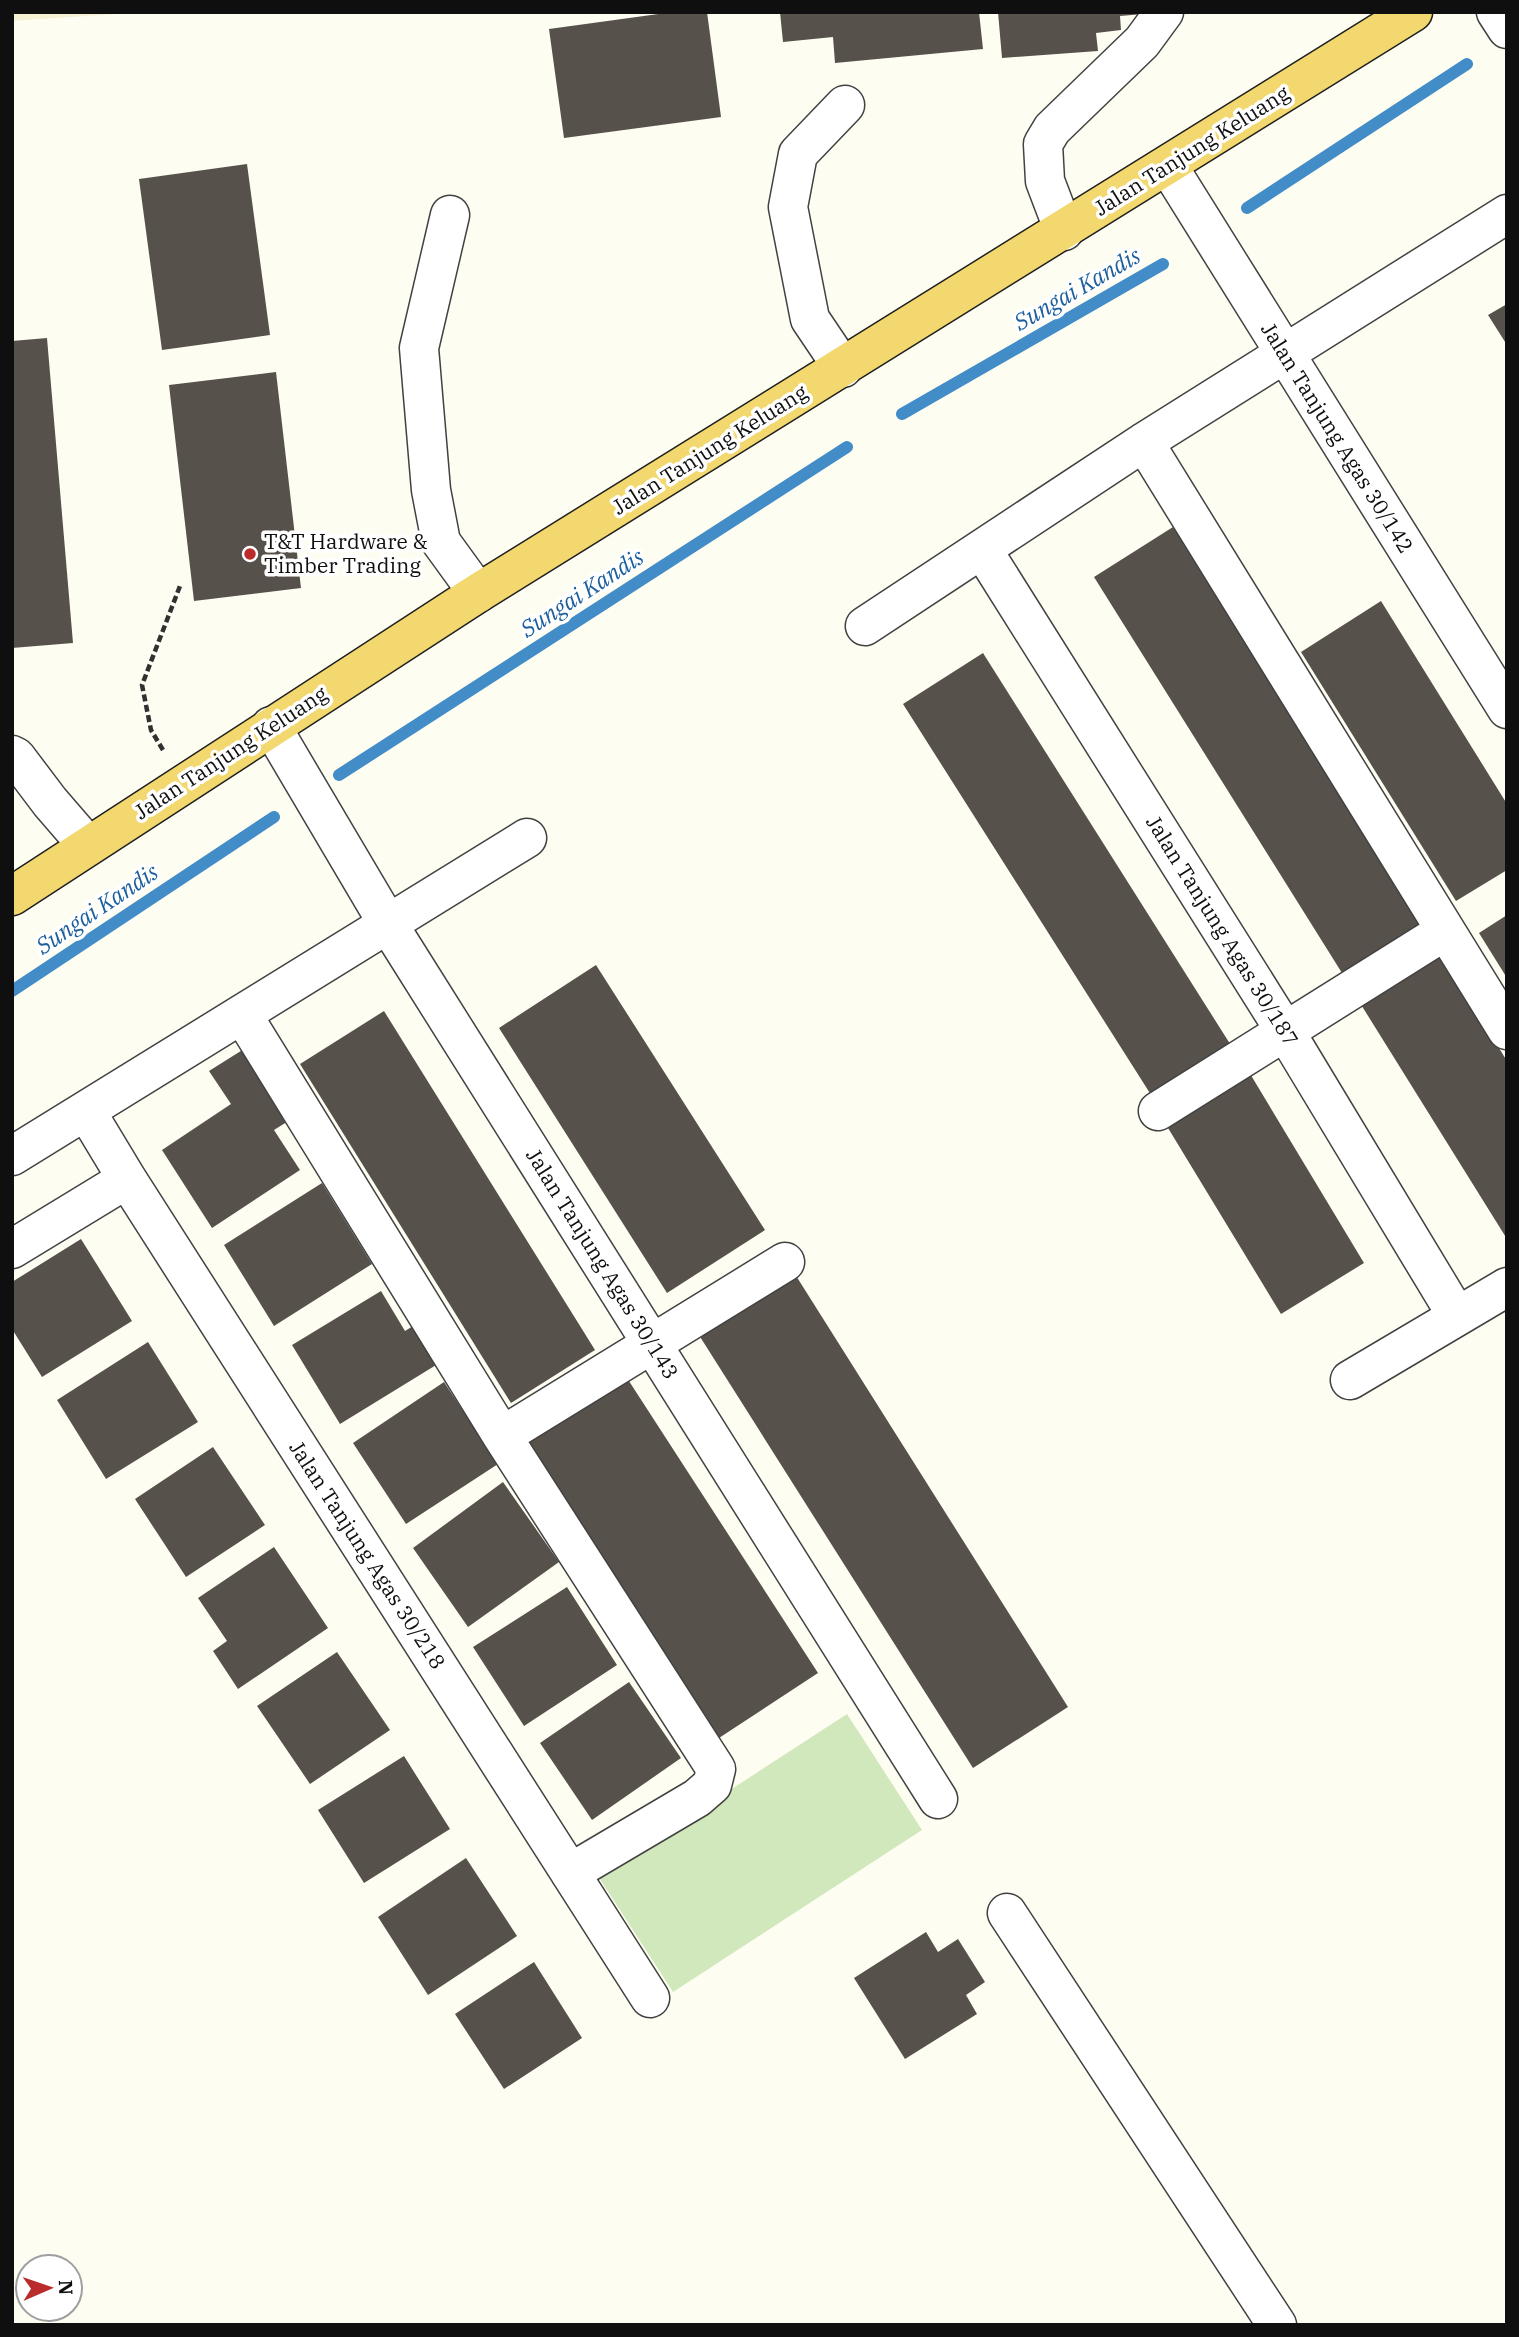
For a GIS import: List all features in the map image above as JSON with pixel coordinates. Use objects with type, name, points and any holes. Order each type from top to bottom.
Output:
[{"type":"main road","name":"Jalan Tanjung Keluang","points":[[12,896],[478,593],[1413,12]]},
{"type":"street","points":[[1064,231],[1045,181],[1044,145],[1052,129],[1142,42],[1164,12]]},
{"type":"street","points":[[1496,12],[1507,29]]},
{"type":"street","points":[[843,368],[810,319],[788,207],[798,154],[845,105]]},
{"type":"street","name":"Jalan Tanjung Agas 30/142","points":[[1168,166],[1507,709]]},
{"type":"street","points":[[865,626],[1144,442],[1507,214]]},
{"type":"street","points":[[450,215],[419,348],[431,490],[441,542],[478,593]]},
{"type":"street","points":[[1144,442],[1507,1030]]},
{"type":"street","name":"Jalan Tanjung Agas 30/187","points":[[982,549],[1285,1031],[1457,1316]]},
{"type":"street","name":"Jalan Tanjung Agas 30/143","points":[[271,726],[388,924],[938,1798]]},
{"type":"street","points":[[12,755],[88,846]]},
{"type":"street","points":[[12,1156],[527,838]]},
{"type":"street","points":[[1157,1111],[1445,931]]},
{"type":"street","points":[[242,1014],[502,1436],[716,1769],[712,1785],[697,1798],[570,1873]]},
{"type":"street","name":"Jalan Tanjung Agas 30/218","points":[[86,1111],[650,1998]]},
{"type":"street","points":[[12,1249],[127,1179]]},
{"type":"street","points":[[502,1436],[785,1262]]},
{"type":"street","points":[[1350,1380],[1507,1287]]},
{"type":"street","points":[[1007,1913],[1277,2325]]},
{"type":"path","points":[[180,586],[142,685],[151,730],[184,783]]},
{"type":"shaded area","points":[[12,12],[146,12],[12,21]]},
{"type":"green space","points":[[847,1714],[922,1830],[673,1992],[598,1876]]},
{"type":"building","points":[[673,12],[707,12],[721,117],[564,138],[549,29]]},
{"type":"building","points":[[780,12],[979,12],[983,49],[835,63],[833,37],[783,42]]},
{"type":"building","points":[[998,12],[1144,14],[1120,16],[1121,30],[1096,33],[1098,51],[1002,58]]},
{"type":"building","points":[[247,164],[270,335],[162,350],[139,179]]},
{"type":"building","points":[[1507,304],[1507,345],[1488,315]]},
{"type":"building","points":[[47,338],[73,643],[12,648],[12,341]]},
{"type":"building","points":[[276,372],[301,588],[194,601],[169,385]]},
{"type":"building","points":[[1173,527],[1420,924],[1342,973],[1094,577]]},
{"type":"building","points":[[1381,601],[1507,804],[1507,870],[1456,901],[1301,652]]},
{"type":"building","points":[[983,653],[1232,1047],[1153,1098],[903,704]]},
{"type":"building","points":[[1507,915],[1507,978],[1479,933]]},
{"type":"building","points":[[1440,953],[1507,1061],[1507,1239],[1360,1003]]},
{"type":"building","points":[[596,965],[765,1230],[667,1293],[499,1028]]},
{"type":"building","points":[[384,1011],[595,1350],[511,1403],[300,1064]]},
{"type":"building","points":[[244,1049],[290,1120],[274,1130],[300,1170],[212,1228],[162,1150],[231,1104],[209,1071]]},
{"type":"building","points":[[1249,1072],[1364,1263],[1281,1314],[1165,1123]]},
{"type":"building","points":[[322,1183],[372,1264],[274,1326],[224,1245]]},
{"type":"building","points":[[81,1239],[132,1321],[42,1377],[12,1329],[12,1282]]},
{"type":"building","points":[[793,1271],[1068,1707],[973,1768],[697,1332]]},
{"type":"building","points":[[381,1291],[405,1331],[418,1323],[441,1362],[340,1424],[292,1345]]},
{"type":"building","points":[[148,1342],[198,1422],[106,1479],[57,1400]]},
{"type":"building","points":[[627,1378],[818,1673],[719,1738],[528,1442]]},
{"type":"building","points":[[444,1382],[498,1464],[406,1524],[353,1443]]},
{"type":"building","points":[[213,1447],[265,1525],[186,1577],[135,1499]]},
{"type":"building","points":[[503,1482],[559,1562],[468,1627],[413,1548]]},
{"type":"building","points":[[274,1547],[328,1628],[238,1689],[213,1651],[227,1641],[198,1598]]},
{"type":"building","points":[[567,1587],[617,1665],[524,1726],[473,1647]]},
{"type":"building","points":[[337,1652],[390,1730],[310,1784],[257,1706]]},
{"type":"building","points":[[629,1682],[681,1758],[592,1820],[540,1743]]},
{"type":"building","points":[[404,1756],[450,1829],[364,1883],[318,1810]]},
{"type":"building","points":[[466,1858],[517,1936],[428,1995],[378,1917]]},
{"type":"building","points":[[926,1932],[938,1952],[958,1939],[985,1982],[966,1995],[977,2014],[905,2059],[854,1978]]},
{"type":"building","points":[[534,1962],[582,2038],[504,2089],[455,2014]]},
{"type":"waterway","name":"Sungai Kandis","points":[[1247,208],[1467,64]]},
{"type":"waterway","name":"Sungai Kandis","points":[[902,414],[1163,264]]},
{"type":"waterway","name":"Sungai Kandis","points":[[339,775],[847,447]]},
{"type":"waterway","name":"Sungai Kandis","points":[[12,991],[274,817]]},
{"type":"place","name":"T&T Hardware & Timber Trading","points":[[250,554]]}]
